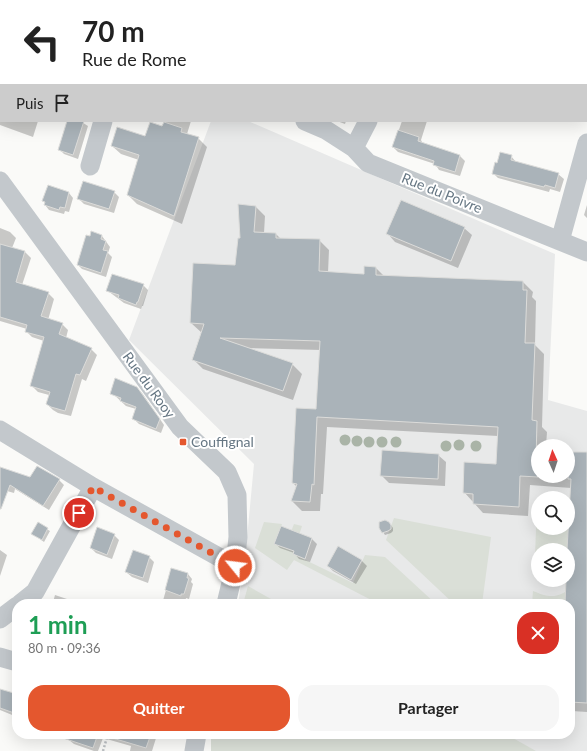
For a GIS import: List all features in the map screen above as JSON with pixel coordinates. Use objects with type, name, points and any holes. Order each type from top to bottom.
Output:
[{"type":"street","points":[[90,166],[103,122]]},
{"type":"street","name":"Rue du Poivre","points":[[307,122],[326,130],[354,148],[368,163],[587,252]]},
{"type":"street","points":[[354,148],[367,122]]},
{"type":"street","points":[[560,241],[587,143]]},
{"type":"street","name":"Rue du Rooy","points":[[0,181],[180,427],[227,472],[237,495],[238,537],[235,566],[227,599]]},
{"type":"street","points":[[0,430],[93,487],[235,566]]},
{"type":"street","points":[[26,599],[35,592],[93,487]]},
{"type":"street","points":[[0,619],[12,610]]},
{"type":"street","points":[[0,657],[12,661]]},
{"type":"street","points":[[194,751],[196,739]]},
{"type":"path","points":[[102,751],[106,739]]},
{"type":"shaded area","points":[[211,122],[250,122],[555,254],[548,400],[587,411],[587,751],[215,751],[216,739],[575,739],[575,599],[239,599],[246,549],[254,464],[129,340]]},
{"type":"shaded area","points":[[394,518],[491,537],[483,599],[449,599],[386,540]]},
{"type":"shaded area","points":[[264,522],[282,524],[274,543],[285,547],[294,524],[302,526],[293,554],[353,583],[365,555],[385,557],[431,599],[369,599],[294,560],[287,570],[255,548]]},
{"type":"shaded area","points":[[536,535],[568,535],[567,543],[535,543]]},
{"type":"shaded area","points":[[248,586],[271,599],[244,599]]},
{"type":"shaded area","points":[[533,591],[549,596],[556,596],[565,592],[565,599],[532,599]]},
{"type":"shaded area","points":[[211,739],[515,739],[536,751],[211,751]]},
{"type":"building","points":[[67,122],[84,122],[73,155],[58,150]]},
{"type":"building","points":[[150,122],[162,126],[164,122],[182,128],[181,132],[199,137],[174,216],[127,195],[139,155],[111,146],[117,127],[145,136]]},
{"type":"building","points":[[398,130],[419,137],[418,141],[460,155],[455,172],[433,165],[434,161],[392,147]]},
{"type":"building","points":[[500,152],[512,155],[511,160],[559,173],[555,188],[545,185],[544,187],[492,174],[495,162],[497,163]]},
{"type":"building","points":[[83,181],[115,191],[109,209],[77,199]]},
{"type":"building","points":[[48,185],[69,192],[65,208],[60,207],[59,210],[44,205],[45,202],[42,201]]},
{"type":"building","points":[[401,200],[465,227],[451,261],[386,234]]},
{"type":"building","points":[[238,204],[256,206],[254,232],[276,233],[276,238],[320,239],[319,271],[364,274],[364,266],[376,267],[376,275],[523,281],[523,290],[527,290],[525,343],[535,343],[532,420],[537,421],[537,439],[531,439],[531,477],[520,476],[519,507],[473,504],[473,494],[463,493],[464,462],[496,464],[498,427],[317,417],[314,485],[312,484],[310,502],[291,501],[297,484],[292,483],[296,408],[316,409],[320,341],[220,338],[293,363],[283,391],[192,360],[204,324],[190,323],[193,263],[235,265],[238,238],[240,238]]},
{"type":"building","points":[[91,231],[102,235],[101,239],[106,241],[103,250],[108,251],[101,273],[77,265],[86,235],[90,236]]},
{"type":"building","points":[[0,244],[25,251],[16,282],[49,292],[41,316],[63,323],[59,334],[92,348],[80,375],[76,374],[65,411],[46,404],[50,392],[30,386],[44,337],[25,332],[27,325],[0,317]]},
{"type":"building","points":[[112,274],[144,284],[136,305],[118,298],[119,295],[106,291]]},
{"type":"building","points":[[115,378],[137,387],[160,419],[156,429],[132,419],[136,407],[120,401],[121,398],[110,394]]},
{"type":"building","points":[[382,450],[439,454],[438,479],[380,476]]},
{"type":"building","points":[[575,452],[587,452],[587,703],[575,702],[575,599],[565,599],[566,587],[575,587],[575,543],[567,543],[568,535],[575,535],[575,491],[570,491],[571,483],[575,483]]},
{"type":"building","points":[[37,466],[60,479],[43,506],[10,485],[0,509],[0,467],[30,477]]},
{"type":"building","points":[[385,520],[391,525],[391,529],[382,533],[379,528],[379,522]]},
{"type":"building","points":[[38,522],[48,528],[42,540],[31,534]]},
{"type":"building","points":[[281,526],[312,538],[305,559],[293,554],[294,551],[274,544]]},
{"type":"building","points":[[97,527],[115,534],[107,555],[90,548]]},
{"type":"building","points":[[338,546],[362,560],[351,580],[327,566]]},
{"type":"building","points":[[133,550],[150,556],[143,578],[125,572]]},
{"type":"building","points":[[171,568],[188,573],[187,578],[189,578],[184,594],[181,594],[181,596],[165,590]]},
{"type":"building","points":[[0,689],[12,693],[12,712],[0,708]]},
{"type":"building","points":[[66,739],[96,739],[93,748]]},
{"type":"building","points":[[116,739],[149,739],[146,748]]},
{"type":"place","name":"Couffignal","points":[[183,442]]},
{"type":"route","points":[[79,513],[93,487],[235,566]]}]
